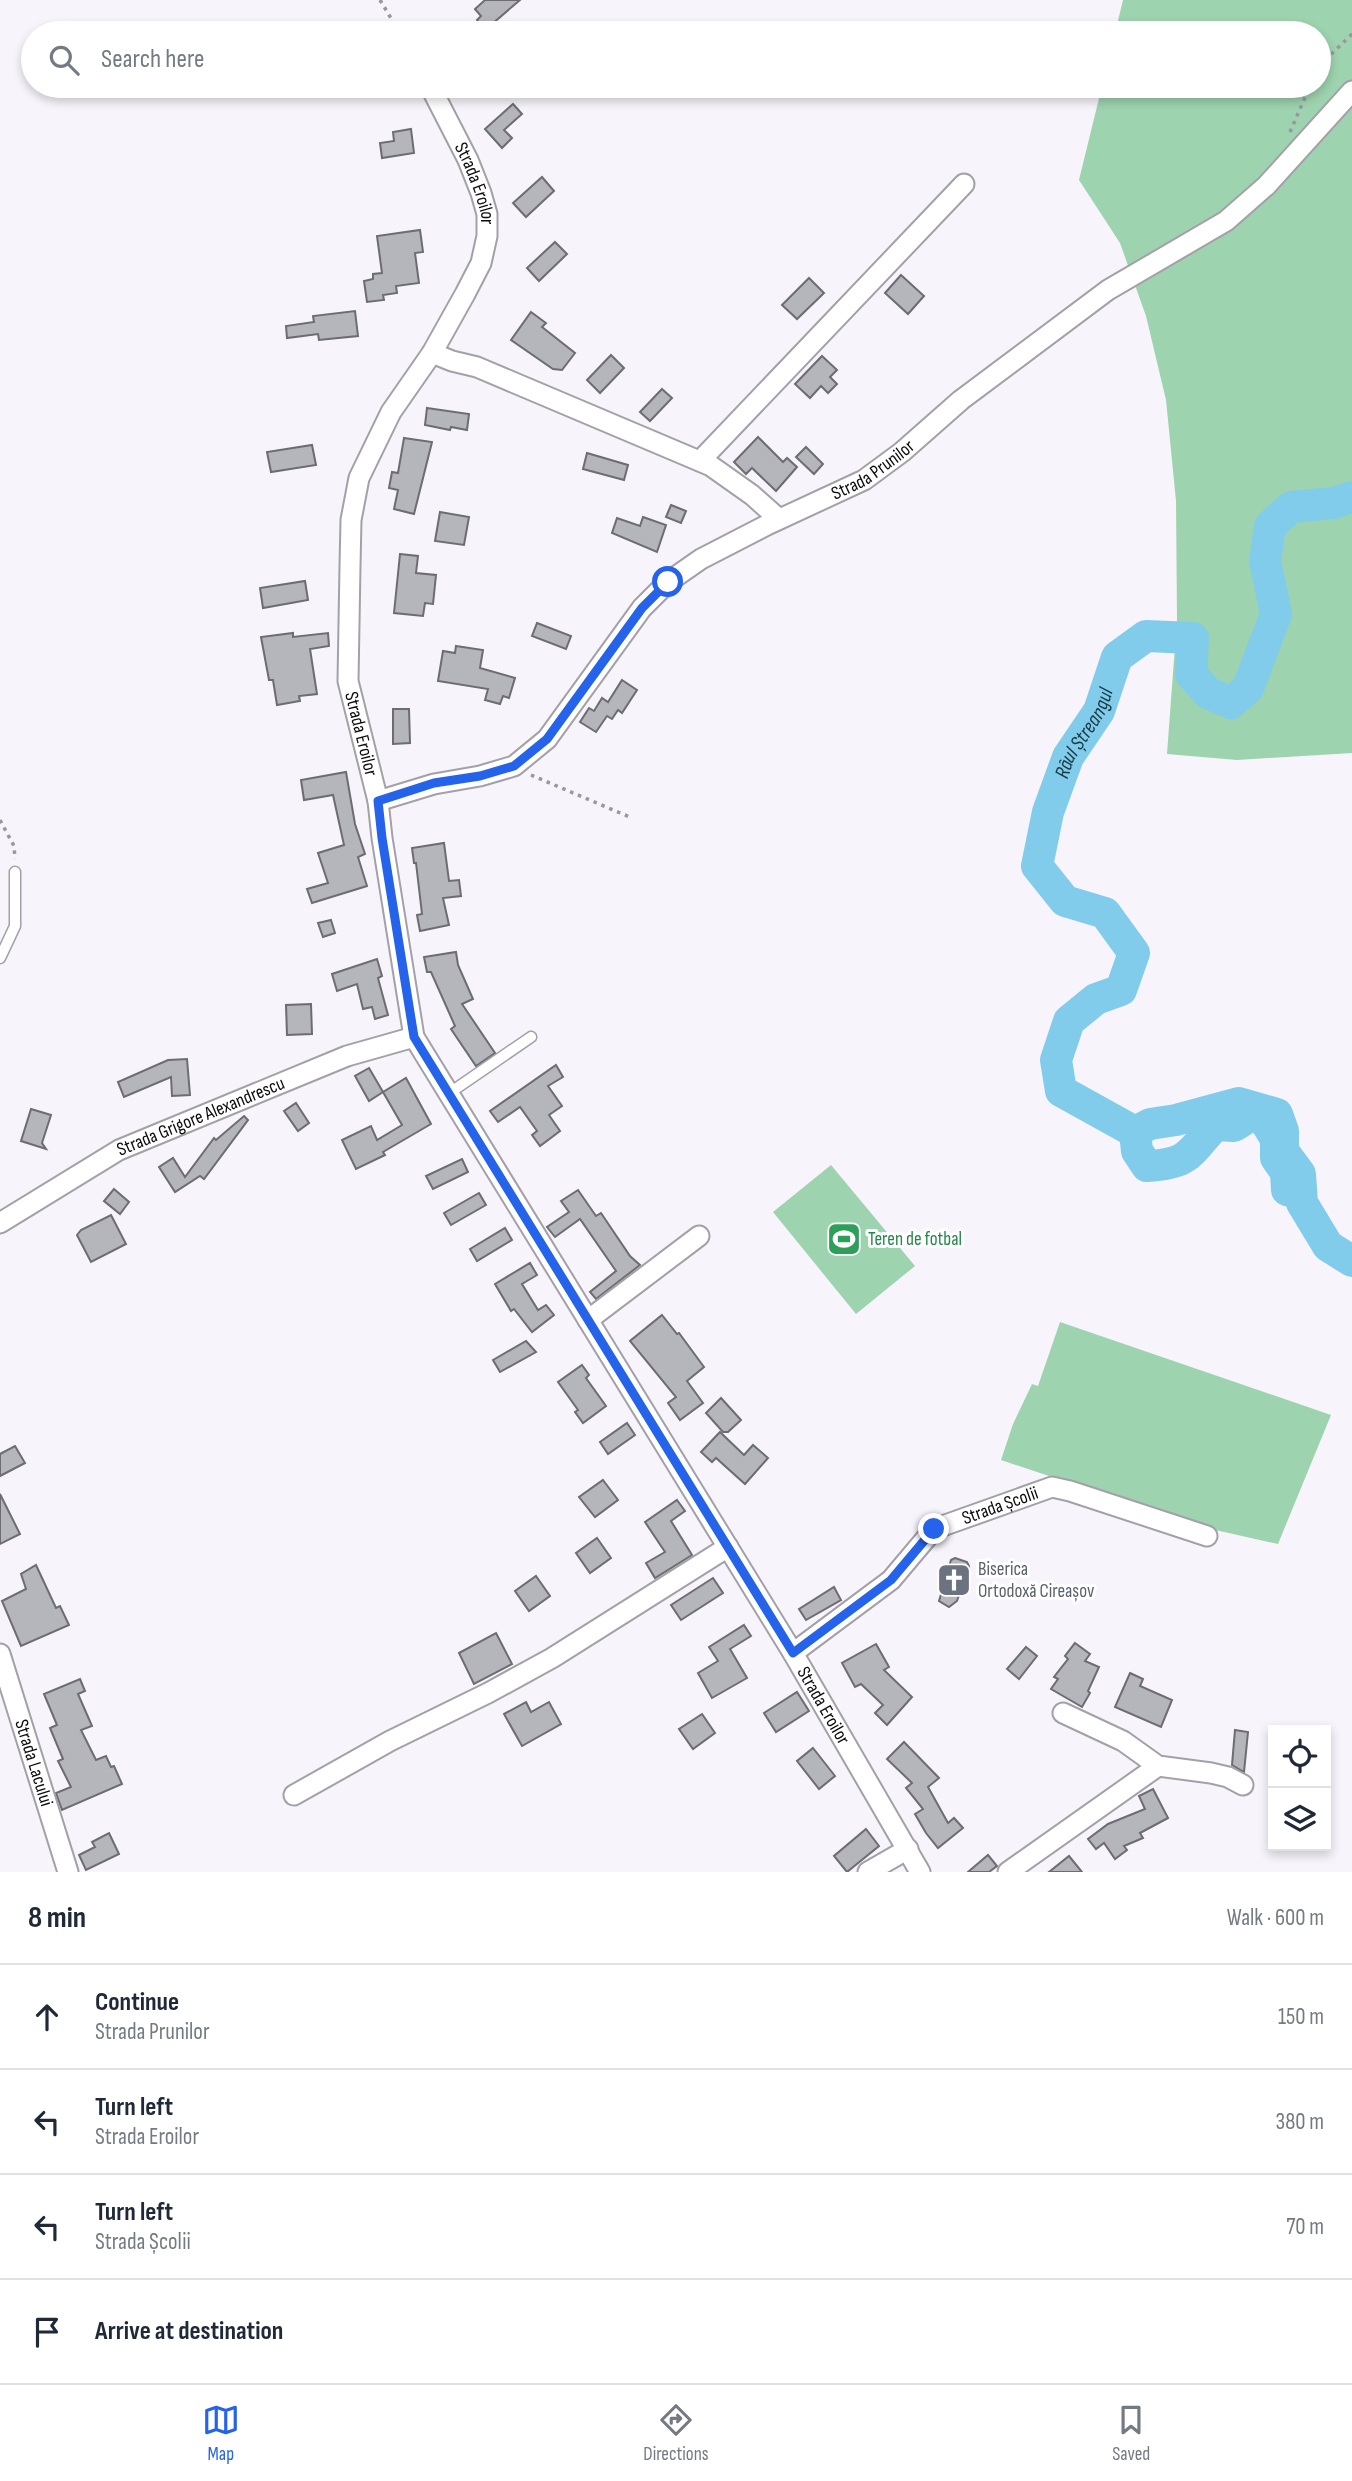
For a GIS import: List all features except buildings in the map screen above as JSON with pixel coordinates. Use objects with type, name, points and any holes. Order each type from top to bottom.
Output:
[{"type":"street","name":"Strada Prunilor","points":[[378,801],[434,783],[480,776],[514,766],[547,739],[642,608],[668,582],[701,559],[864,480],[902,452],[961,400],[1108,290],[1226,221],[1266,186],[1352,91]]},
{"type":"street","name":"Strada Eroilor","points":[[436,98],[468,160],[481,193],[487,214],[487,236],[481,262],[432,353],[391,412],[364,467],[359,478],[351,520],[348,681],[378,801],[414,1037],[793,1653],[920,1872]]},
{"type":"street","points":[[700,461],[964,184]]},
{"type":"street","points":[[432,353],[477,367],[711,466],[752,495],[779,519]]},
{"type":"street","name":"Strada Grigore Alexandrescu","points":[[0,1223],[119,1150],[347,1056],[414,1037]]},
{"type":"street","points":[[589,1320],[699,1236]]},
{"type":"street","name":"Strada Școlii","points":[[793,1653],[891,1580],[934,1529],[1052,1487],[1207,1535]]},
{"type":"street","points":[[294,1795],[390,1741],[552,1658],[728,1547]]},
{"type":"street","name":"Strada Lacului","points":[[0,1654],[68,1872]]},
{"type":"street","points":[[1063,1713],[1123,1741],[1158,1766],[1211,1773],[1243,1785]]},
{"type":"street","points":[[1009,1872],[1158,1766]]},
{"type":"street","points":[[868,1872],[908,1849]]},
{"type":"lane","points":[[0,958],[15,926],[15,872]]},
{"type":"lane","points":[[448,1094],[531,1037]]},
{"type":"path","points":[[380,0],[393,21]]},
{"type":"path","points":[[1331,54],[1352,34]]},
{"type":"path","points":[[514,766],[632,818]]},
{"type":"path","points":[[0,820],[14,846],[15,872]]},
{"type":"green space","points":[[1123,0],[1352,0],[1352,753],[1237,760],[1167,754],[1177,619],[1176,501],[1166,400],[1146,316],[1120,243],[1079,180],[1099,98],[1331,98],[1331,21],[1118,21]]},
{"type":"green space","name":"Teren de fotbal","points":[[831,1165],[915,1266],[856,1314],[773,1212]]},
{"type":"green space","points":[[1060,1322],[1331,1415],[1278,1544],[1202,1527],[1001,1460],[1013,1424],[1032,1384],[1038,1386]]},
{"type":"waterway","name":"Râul Ștreangul","points":[[1135,1132],[1061,1091],[1056,1060],[1069,1021],[1096,999],[1121,990],[1134,953],[1105,913],[1065,901],[1037,866],[1048,812],[1068,757],[1099,711],[1117,657],[1146,636],[1193,638],[1191,674],[1208,693],[1231,703],[1248,688],[1276,614],[1265,561],[1270,526],[1291,507],[1333,503],[1352,497]]},
{"type":"waterway","points":[[1301,1194],[1287,1190],[1286,1172],[1276,1158],[1276,1139],[1265,1121],[1253,1114],[1234,1126],[1215,1125],[1187,1156],[1161,1165],[1147,1166],[1137,1151],[1135,1132],[1150,1124],[1239,1103],[1277,1114],[1283,1131],[1283,1151],[1300,1174],[1302,1203],[1328,1246],[1352,1261]]},
{"type":"place","name":"Teren de fotbal","points":[[844,1239]]},
{"type":"place","name":"Biserica Ortodoxă Cireașov","points":[[954,1580]]},
{"type":"route","points":[[668,582],[642,608],[547,739],[514,766],[480,776],[434,783],[378,801],[414,1037],[793,1653],[891,1580],[934,1529]]}]
